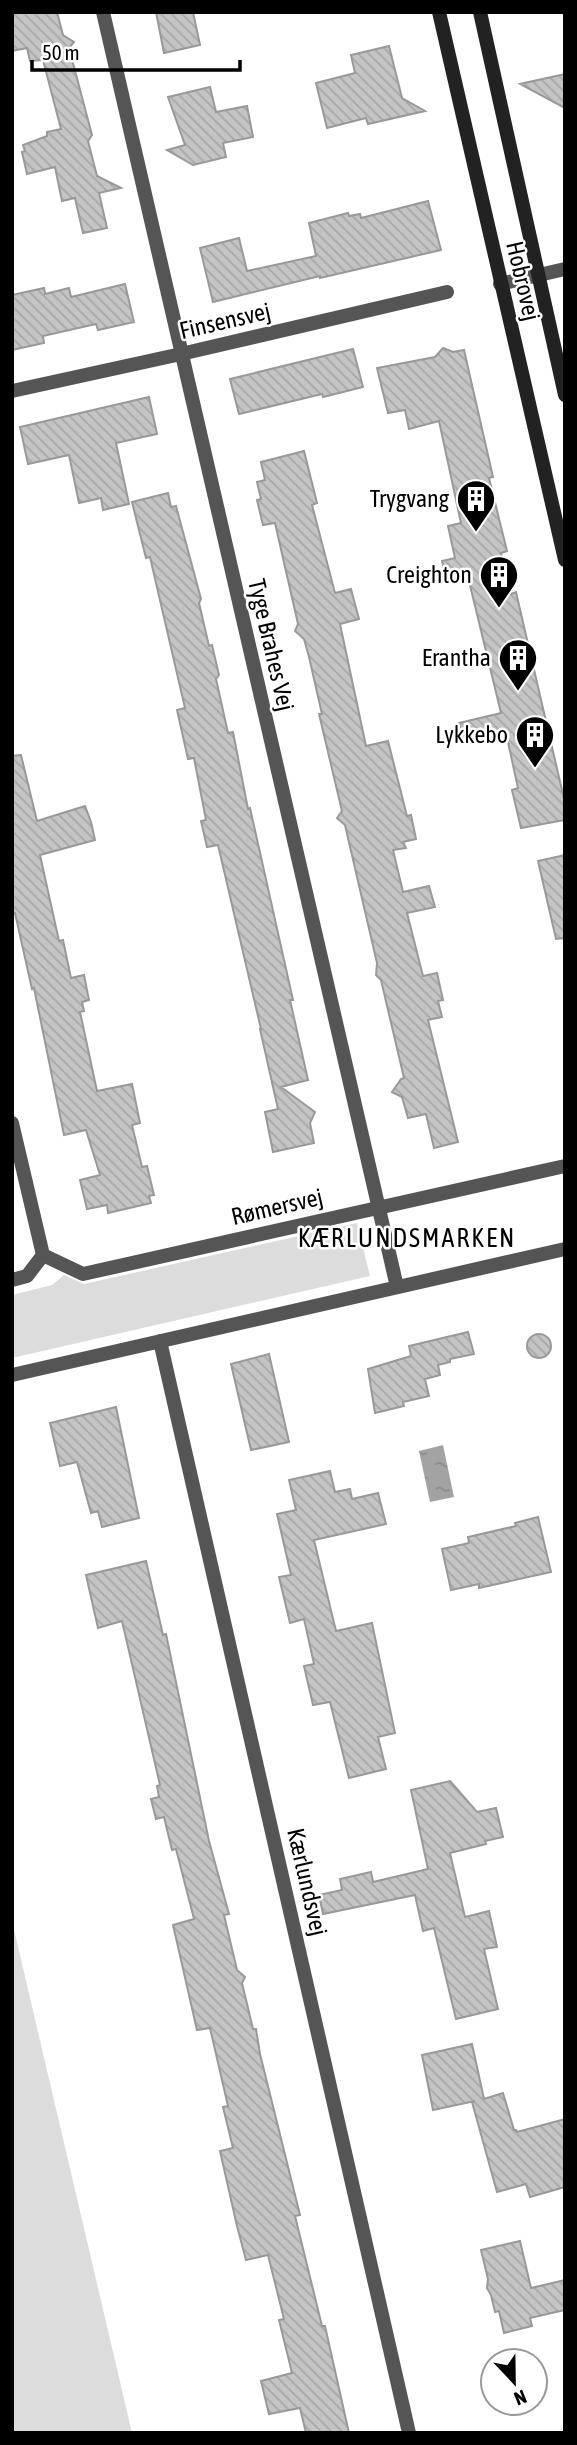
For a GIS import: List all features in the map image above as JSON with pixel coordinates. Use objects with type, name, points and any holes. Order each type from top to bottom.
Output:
[{"type":"main road","name":"Hobrovej","points":[[439,12],[565,560]]},
{"type":"main road","name":"Hobrovej","points":[[480,12],[565,395]]},
{"type":"street","name":"Tyge Brahes Vej","points":[[103,12],[397,1287]]},
{"type":"street","points":[[500,284],[565,269]]},
{"type":"street","name":"Finsensvej","points":[[12,391],[447,292]]},
{"type":"street","points":[[12,1123],[43,1255],[27,1276],[12,1280]]},
{"type":"street","name":"Rømersvej","points":[[43,1255],[83,1274],[565,1166]]},
{"type":"street","points":[[12,1375],[565,1249]]},
{"type":"street","name":"Kærlundsvej","points":[[160,1341],[409,2433]]},
{"type":"shaded area","points":[[357,1223],[370,1276],[12,1358],[12,1295],[52,1285],[64,1275],[84,1284]]},
{"type":"shaded area","points":[[12,1921],[132,2433],[12,2433]]},
{"type":"water","points":[[443,1445],[454,1497],[430,1502],[419,1451]]},
{"type":"building","points":[[12,12],[57,12],[63,35],[74,42],[69,48],[92,135],[88,141],[97,176],[121,188],[99,193],[107,228],[83,233],[75,198],[62,201],[55,167],[27,174],[23,145],[47,136],[47,132],[61,129],[43,60],[30,61],[27,48],[12,51]]},
{"type":"building","points":[[156,12],[193,12],[200,45],[164,53]]},
{"type":"building","points":[[389,46],[402,98],[425,111],[368,124],[366,118],[327,128],[316,83],[355,73],[351,55]]},
{"type":"building","points":[[565,74],[565,108],[520,84]]},
{"type":"building","points":[[210,87],[216,112],[247,106],[253,137],[223,143],[226,157],[193,165],[167,150],[185,145],[168,97]]},
{"type":"building","points":[[428,201],[441,250],[213,302],[200,248],[239,238],[247,271],[316,256],[309,223],[348,213],[349,216],[360,214],[361,218]]},
{"type":"building","points":[[125,284],[134,322],[98,330],[96,324],[43,336],[44,343],[12,350],[12,295],[44,288],[45,294],[69,288],[71,297]]},
{"type":"building","points":[[443,348],[453,352],[464,350],[493,477],[489,478],[507,551],[501,553],[511,594],[516,592],[565,803],[565,820],[521,828],[512,790],[518,788],[506,733],[464,744],[459,723],[501,713],[468,577],[447,582],[442,561],[455,558],[448,526],[461,523],[439,421],[409,429],[405,410],[388,413],[377,368],[435,357]]},
{"type":"building","points":[[353,349],[363,387],[239,414],[230,379]]},
{"type":"building","points":[[149,397],[157,434],[116,443],[129,504],[103,510],[101,498],[79,503],[69,455],[28,464],[20,427]]},
{"type":"building","points":[[304,451],[317,503],[312,505],[335,593],[351,589],[359,619],[340,624],[366,746],[388,741],[407,816],[411,815],[416,839],[403,842],[406,848],[393,850],[403,892],[429,886],[435,907],[407,913],[423,976],[437,973],[443,1000],[438,1001],[442,1017],[428,1020],[458,1142],[434,1148],[426,1114],[408,1118],[402,1097],[392,1092],[404,1078],[381,980],[376,975],[377,963],[345,825],[337,818],[342,811],[319,714],[322,714],[304,639],[295,631],[298,624],[275,523],[263,525],[257,500],[261,499],[257,482],[265,480],[261,462]]},
{"type":"building","points":[[168,493],[171,507],[176,506],[201,599],[199,603],[219,675],[216,679],[228,733],[233,732],[248,809],[250,808],[293,1000],[290,1000],[308,1080],[281,1087],[315,1112],[310,1123],[314,1143],[273,1152],[265,1112],[278,1109],[261,1029],[218,845],[207,847],[201,821],[206,820],[194,758],[188,759],[177,710],[185,708],[150,557],[146,558],[132,502]]},
{"type":"building","points":[[21,755],[37,821],[85,806],[91,822],[95,840],[40,855],[59,941],[63,940],[71,978],[84,975],[89,1000],[82,1002],[84,1011],[80,1012],[97,1091],[132,1084],[140,1123],[132,1125],[142,1167],[147,1166],[154,1195],[149,1196],[151,1203],[108,1213],[107,1205],[87,1209],[80,1180],[100,1175],[86,1130],[64,1135],[34,988],[32,989],[15,913],[12,914],[12,756]]},
{"type":"building","points":[[565,855],[565,938],[556,939],[538,861]]},
{"type":"building","points":[[468,1332],[474,1354],[450,1359],[450,1362],[438,1365],[440,1375],[425,1379],[429,1396],[375,1413],[368,1369],[411,1356],[409,1346]]},
{"type":"building","points":[[539,1334],[550,1341],[551,1346],[544,1357],[539,1358],[528,1351],[527,1346],[534,1335]]},
{"type":"building","points":[[269,1354],[289,1442],[251,1450],[231,1364]]},
{"type":"building","points":[[116,1407],[139,1518],[102,1527],[98,1511],[91,1513],[77,1462],[60,1466],[50,1423]]},
{"type":"building","points":[[330,1471],[335,1492],[350,1489],[352,1499],[378,1493],[386,1524],[314,1540],[336,1631],[372,1623],[395,1733],[378,1737],[386,1769],[349,1778],[330,1702],[313,1705],[304,1666],[314,1664],[304,1619],[290,1623],[279,1577],[291,1575],[277,1514],[296,1510],[289,1480]]},
{"type":"building","points":[[538,1517],[551,1572],[479,1588],[479,1584],[451,1590],[442,1549],[469,1543],[468,1537],[516,1526],[515,1523]]},
{"type":"building","points":[[146,1561],[163,1635],[166,1634],[209,1841],[229,1914],[224,1915],[237,1970],[245,1977],[242,1983],[253,2029],[256,2029],[300,2215],[295,2216],[322,2326],[325,2326],[349,2433],[306,2433],[300,2408],[269,2414],[261,2381],[292,2373],[279,2320],[284,2319],[268,2255],[246,2260],[237,2226],[220,2151],[233,2148],[223,2107],[228,2106],[210,2028],[197,2030],[173,1925],[194,1919],[176,1849],[172,1850],[164,1817],[156,1819],[151,1799],[159,1797],[157,1786],[160,1785],[122,1621],[98,1628],[86,1575]]},
{"type":"building","points":[[450,1781],[477,1812],[496,1808],[503,1837],[450,1853],[465,1917],[489,1911],[497,1947],[484,1949],[498,2009],[456,2019],[434,1928],[423,1931],[415,1895],[323,1914],[319,1895],[342,1890],[340,1879],[371,1872],[373,1882],[428,1869],[411,1790]]},
{"type":"building","points":[[472,2044],[484,2099],[503,2093],[514,2130],[517,2132],[565,2119],[565,2187],[530,2197],[526,2184],[497,2192],[472,2102],[475,2101],[433,2110],[422,2055]]},
{"type":"building","points":[[520,2241],[531,2288],[565,2280],[565,2310],[530,2318],[532,2326],[504,2333],[499,2311],[495,2312],[487,2288],[488,2279],[481,2250]]},
{"type":"place","name":"Trygvang","points":[[476,533]]},
{"type":"place","name":"Creighton","points":[[499,609]]},
{"type":"place","name":"Erantha","points":[[518,692]]},
{"type":"place","name":"Lykkebo","points":[[535,769]]},
{"type":"district","name":"KÆRLUNDSMARKEN","points":[[407,1238]]}]
